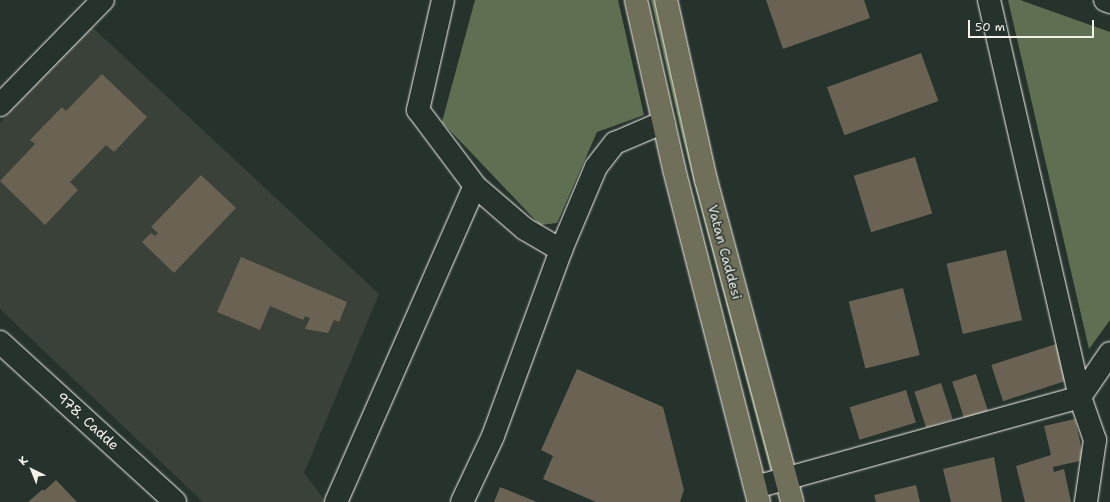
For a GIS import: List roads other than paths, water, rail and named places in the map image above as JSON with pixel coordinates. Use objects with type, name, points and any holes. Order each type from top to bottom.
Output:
[{"type":"main road","name":"Vatan Caddesi","points":[[636,0],[676,176],[758,495]]},
{"type":"main road","name":"Vatan Caddesi","points":[[666,0],[706,180],[792,502]]},
{"type":"street","points":[[0,105],[103,0]]},
{"type":"street","points":[[443,0],[418,110],[475,186],[525,229],[561,250]]},
{"type":"street","points":[[989,0],[1080,397],[1095,440],[1086,502]]},
{"type":"street","points":[[1105,0],[1110,2]]},
{"type":"street","points":[[462,502],[493,436],[561,250],[596,167],[615,143],[664,122]]},
{"type":"street","points":[[336,502],[475,186]]},
{"type":"street","name":"978. Cadde","points":[[0,342],[175,502]]},
{"type":"street","points":[[758,495],[786,479],[1080,397],[1110,353]]}]
